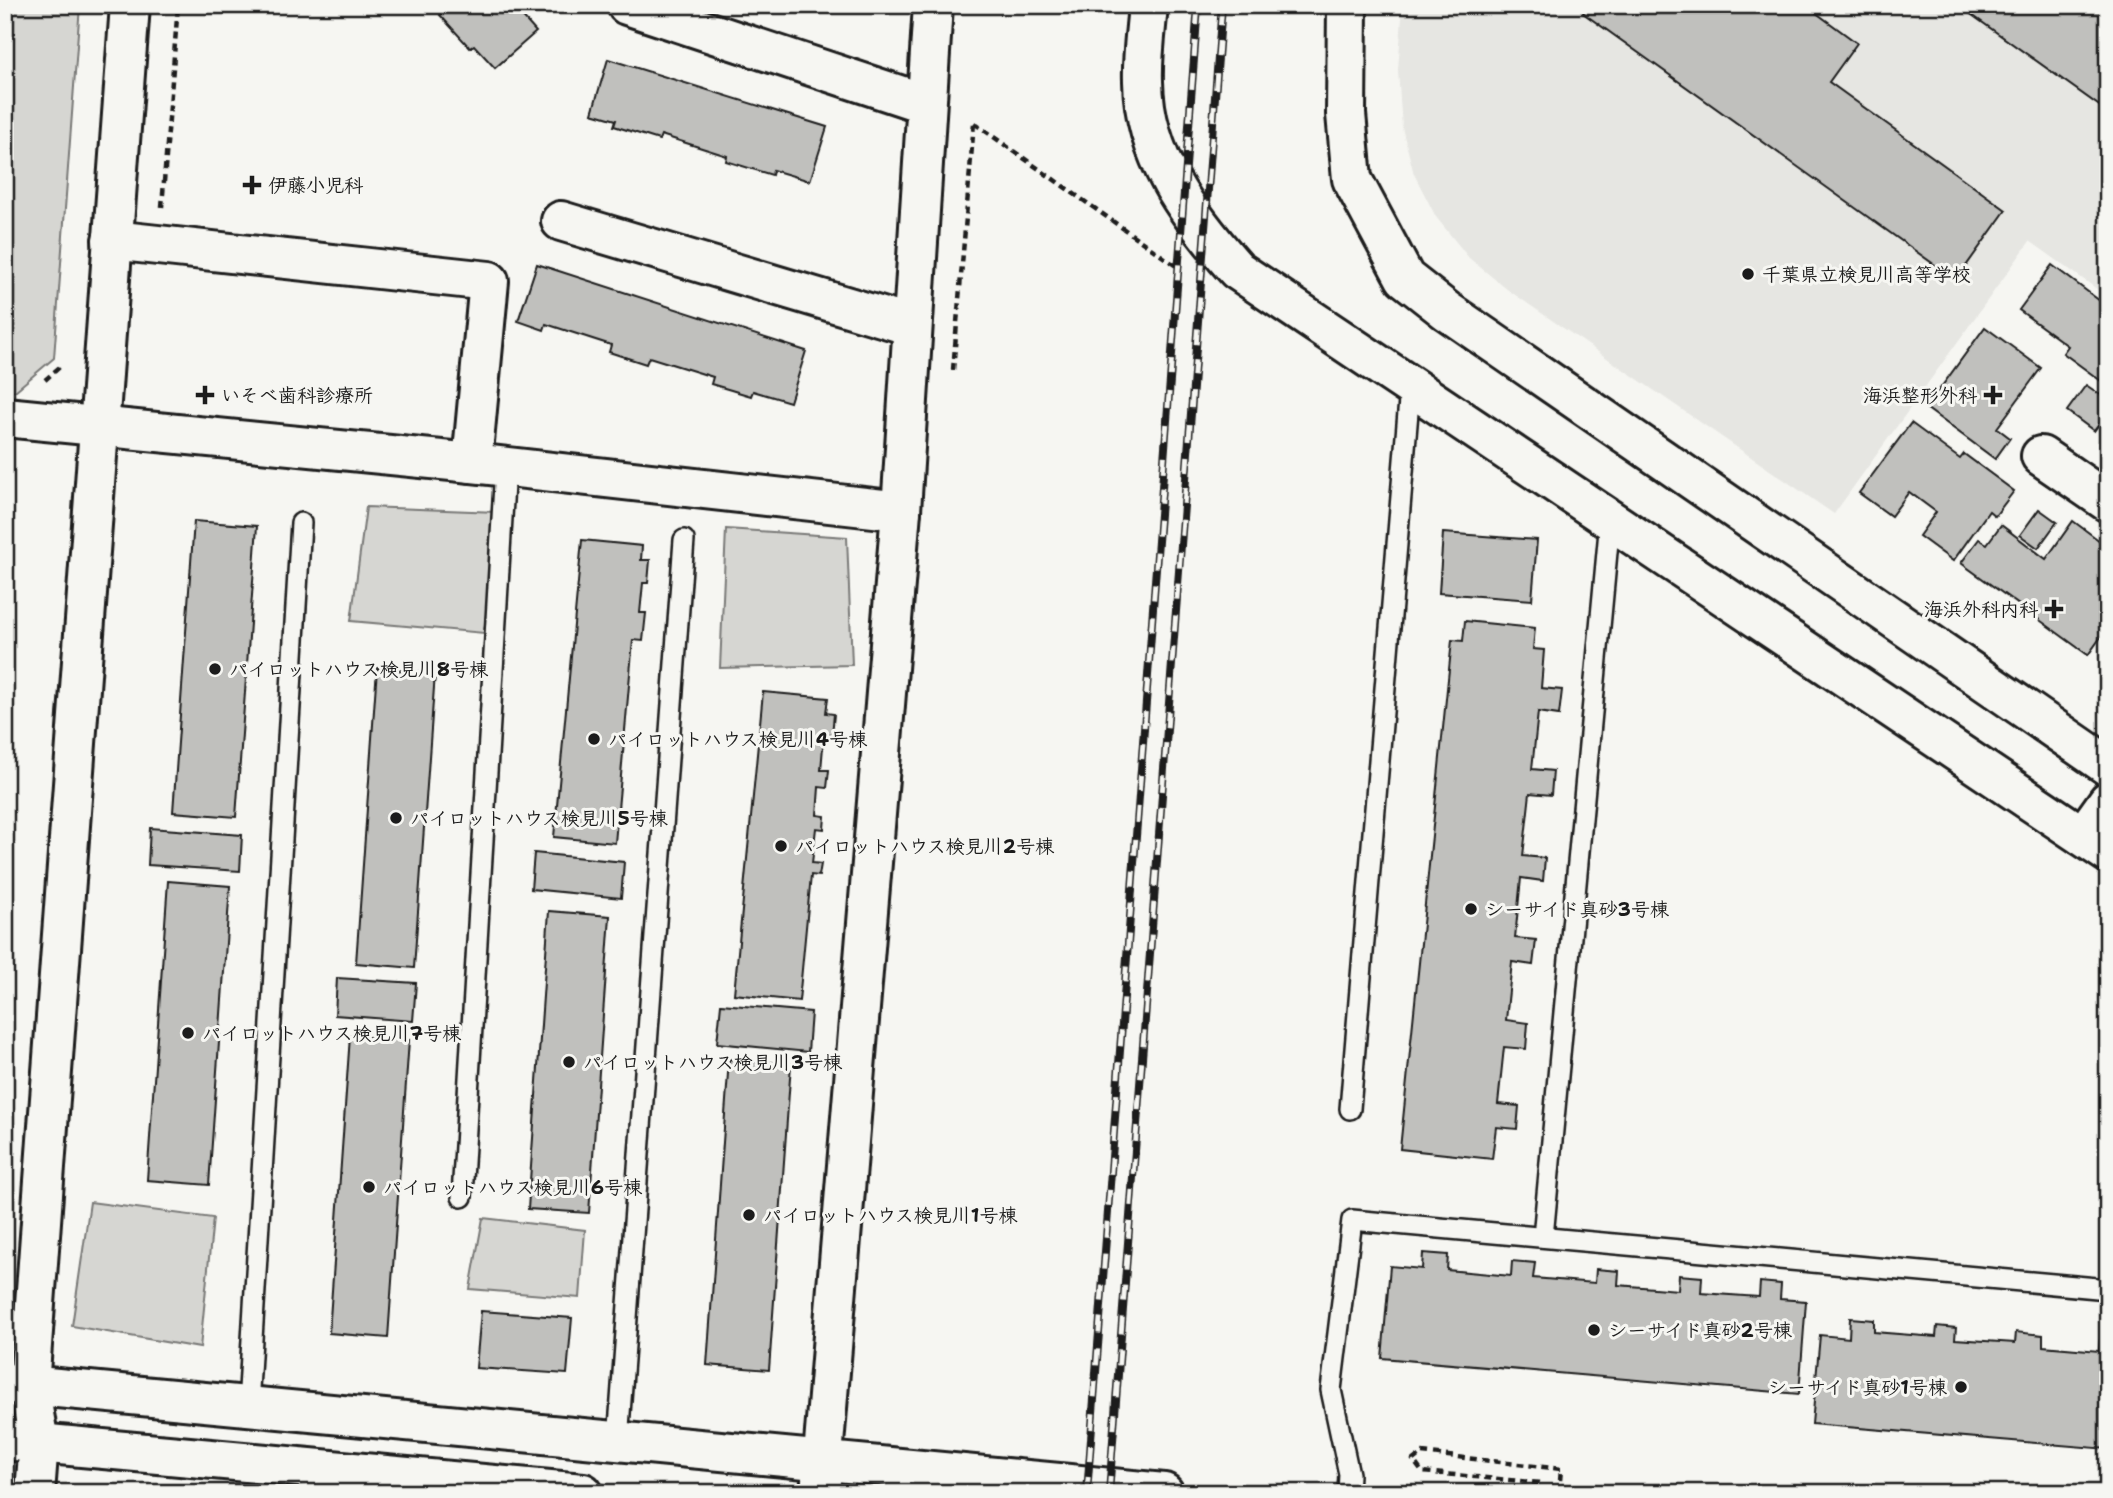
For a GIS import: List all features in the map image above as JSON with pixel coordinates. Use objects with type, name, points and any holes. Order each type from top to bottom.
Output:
[{"type":"street","points":[[35,1493],[22,1441],[17,1385],[98,426],[130,5]]},
{"type":"street","points":[[627,5],[926,104]]},
{"type":"street","points":[[821,1476],[901,511],[933,5]]},
{"type":"street","points":[[1148,5],[1143,81],[1146,106],[1174,191],[1237,270],[2096,845],[2108,801]]},
{"type":"street","points":[[1347,5],[1346,114],[1352,179],[1405,278],[1447,311],[2108,766]]},
{"type":"street","points":[[561,221],[912,326]]},
{"type":"street","points":[[112,240],[489,281],[489,465]]},
{"type":"street","points":[[5,417],[489,465],[901,511]]},
{"type":"street","points":[[2041,456],[2108,502]]},
{"type":"street","points":[[17,1385],[618,1441],[821,1476],[1164,1493]]},
{"type":"street","points":[[5,1420],[17,1385]]},
{"type":"street","points":[[22,1441],[583,1493]]},
{"type":"lane","points":[[1350,1109],[1410,388]]},
{"type":"lane","points":[[462,1197],[489,465]]},
{"type":"lane","points":[[1543,1237],[1609,520]]},
{"type":"lane","points":[[248,1406],[301,523]]},
{"type":"lane","points":[[618,1441],[684,540]]},
{"type":"lane","points":[[1348,1493],[1349,1474],[1331,1390],[1352,1220],[2108,1289]]},
{"type":"path","points":[[162,208],[178,5]]},
{"type":"path","points":[[952,381],[974,123],[1180,268]]},
{"type":"path","points":[[1541,1493],[1541,1483],[1422,1472],[1413,1460],[1422,1453],[1561,1469],[1559,1493]]},
{"type":"shaded area","points":[[5,5],[80,5],[54,358],[15,391],[5,390]]},
{"type":"shaded area","name":"千葉県立検見川高等学校","points":[[1403,5],[2108,5],[2108,297],[2030,241],[1834,514],[1508,290],[1469,258],[1436,217],[1414,174],[1402,128],[1398,70]]},
{"type":"shaded area","points":[[366,507],[497,512],[484,633],[351,621]]},
{"type":"shaded area","points":[[726,529],[847,537],[852,665],[720,668]]},
{"type":"shaded area","points":[[90,1202],[213,1218],[200,1348],[72,1326]]},
{"type":"shaded area","points":[[483,1218],[585,1230],[580,1298],[470,1289]]},
{"type":"building","points":[[439,5],[512,5],[536,32],[495,68],[474,45],[470,48],[440,15],[444,11]]},
{"type":"building","points":[[1589,5],[1820,5],[1815,12],[1857,43],[1829,82],[2006,210],[1956,280],[1583,13]]},
{"type":"building","points":[[1958,5],[2108,5],[2108,112]]},
{"type":"building","points":[[608,59],[827,127],[810,181],[773,170],[772,175],[726,161],[727,156],[661,135],[659,140],[614,126],[616,120],[592,113]]},
{"type":"building","points":[[537,264],[806,351],[790,402],[753,391],[751,396],[711,384],[713,377],[649,357],[646,364],[609,352],[611,345],[546,324],[544,330],[518,321]]},
{"type":"building","points":[[2052,265],[2108,307],[2108,386],[2063,353],[2068,346],[2019,310]]},
{"type":"building","points":[[1985,327],[2041,368],[1997,428],[2010,438],[1995,459],[1926,408]]},
{"type":"building","points":[[2086,385],[2108,400],[2108,412],[2094,431],[2067,411]]},
{"type":"building","points":[[1911,423],[1960,459],[1964,454],[2014,491],[1995,516],[1989,511],[1953,561],[1919,536],[1936,512],[1909,492],[1891,516],[1859,493]]},
{"type":"building","points":[[2039,509],[2057,522],[2038,548],[2020,535]]},
{"type":"building","name":"パイロットハウス検見川8号棟","points":[[194,521],[257,526],[236,817],[173,812]]},
{"type":"building","points":[[2073,521],[2108,547],[2108,627],[2088,655],[1961,563],[1979,539],[1987,544],[2001,525],[2046,559]]},
{"type":"building","points":[[1443,533],[1537,540],[1532,600],[1439,593]]},
{"type":"building","name":"パイロットハウス検見川4号棟","points":[[582,540],[642,546],[641,560],[650,560],[648,583],[643,583],[640,613],[646,613],[643,641],[633,640],[615,843],[554,837]]},
{"type":"building","name":"シーサイド真砂3号棟","points":[[1465,621],[1535,628],[1533,649],[1544,650],[1541,688],[1562,690],[1559,715],[1538,712],[1532,769],[1553,771],[1551,795],[1530,793],[1523,856],[1545,858],[1543,881],[1521,878],[1515,938],[1536,940],[1533,965],[1512,962],[1506,1020],[1528,1023],[1526,1049],[1504,1047],[1498,1104],[1519,1106],[1517,1129],[1496,1127],[1492,1159],[1400,1149],[1452,640],[1463,641]]},
{"type":"building","name":"パイロットハウス検見川5号棟","points":[[377,668],[435,673],[414,968],[356,963]]},
{"type":"building","name":"パイロットハウス検見川2号棟","points":[[763,692],[828,698],[826,713],[834,714],[832,735],[824,735],[821,770],[829,770],[827,788],[819,787],[817,815],[825,816],[824,829],[816,828],[812,863],[821,864],[819,876],[811,875],[799,1001],[734,994]]},
{"type":"building","points":[[150,828],[242,835],[240,871],[148,865]]},
{"type":"building","points":[[534,853],[624,862],[621,898],[531,889]]},
{"type":"building","name":"パイロットハウス検見川7号棟","points":[[168,881],[230,886],[209,1185],[147,1180]]},
{"type":"building","name":"パイロットハウス検見川3号棟","points":[[549,911],[610,916],[589,1213],[528,1209]]},
{"type":"building","points":[[337,978],[416,983],[413,1021],[335,1015]]},
{"type":"building","points":[[721,1004],[811,1012],[808,1052],[717,1043]]},
{"type":"building","name":"パイロットハウス検見川6号棟","points":[[350,1036],[409,1040],[388,1338],[329,1333]]},
{"type":"building","name":"パイロットハウス検見川1号棟","points":[[729,1059],[791,1064],[769,1370],[707,1365]]},
{"type":"building","name":"シーサイド真砂2号棟","points":[[1423,1253],[1448,1255],[1447,1270],[1511,1276],[1512,1261],[1535,1263],[1533,1278],[1595,1283],[1596,1269],[1619,1271],[1618,1285],[1678,1290],[1679,1275],[1702,1277],[1701,1293],[1759,1297],[1760,1282],[1781,1284],[1780,1299],[1806,1301],[1799,1394],[1382,1358],[1390,1266],[1422,1269]]},
{"type":"building","points":[[481,1311],[572,1318],[567,1374],[476,1368]]},
{"type":"building","name":"シーサイド真砂1号棟","points":[[1850,1318],[1874,1320],[1874,1332],[1936,1337],[1937,1326],[1956,1328],[1955,1339],[2015,1343],[2016,1332],[2043,1335],[2043,1346],[2099,1351],[2100,1340],[2108,1341],[2108,1449],[1812,1424],[1820,1335],[1849,1338]]},
{"type":"railway","points":[[1087,1493],[1198,5]]},
{"type":"railway","points":[[1109,1493],[1222,5]]},
{"type":"place","name":"伊藤小児科","points":[[252,185]]},
{"type":"place","name":"千葉県立検見川高等学校","points":[[1748,274]]},
{"type":"place","name":"いそべ歯科診療所","points":[[205,395]]},
{"type":"place","name":"海浜整形外科","points":[[1993,395]]},
{"type":"place","name":"海浜外科内科","points":[[2054,609]]},
{"type":"place","name":"パイロットハウス検見川8号棟","points":[[215,669]]},
{"type":"place","name":"パイロットハウス検見川4号棟","points":[[594,739]]},
{"type":"place","name":"パイロットハウス検見川5号棟","points":[[396,818]]},
{"type":"place","name":"パイロットハウス検見川2号棟","points":[[781,846]]},
{"type":"place","name":"シーサイド真砂3号棟","points":[[1471,909]]},
{"type":"place","name":"パイロットハウス検見川7号棟","points":[[188,1033]]},
{"type":"place","name":"パイロットハウス検見川3号棟","points":[[569,1062]]},
{"type":"place","name":"パイロットハウス検見川6号棟","points":[[369,1187]]},
{"type":"place","name":"パイロットハウス検見川1号棟","points":[[749,1215]]},
{"type":"place","name":"シーサイド真砂2号棟","points":[[1594,1330]]},
{"type":"place","name":"シーサイド真砂1号棟","points":[[1961,1387]]}]
